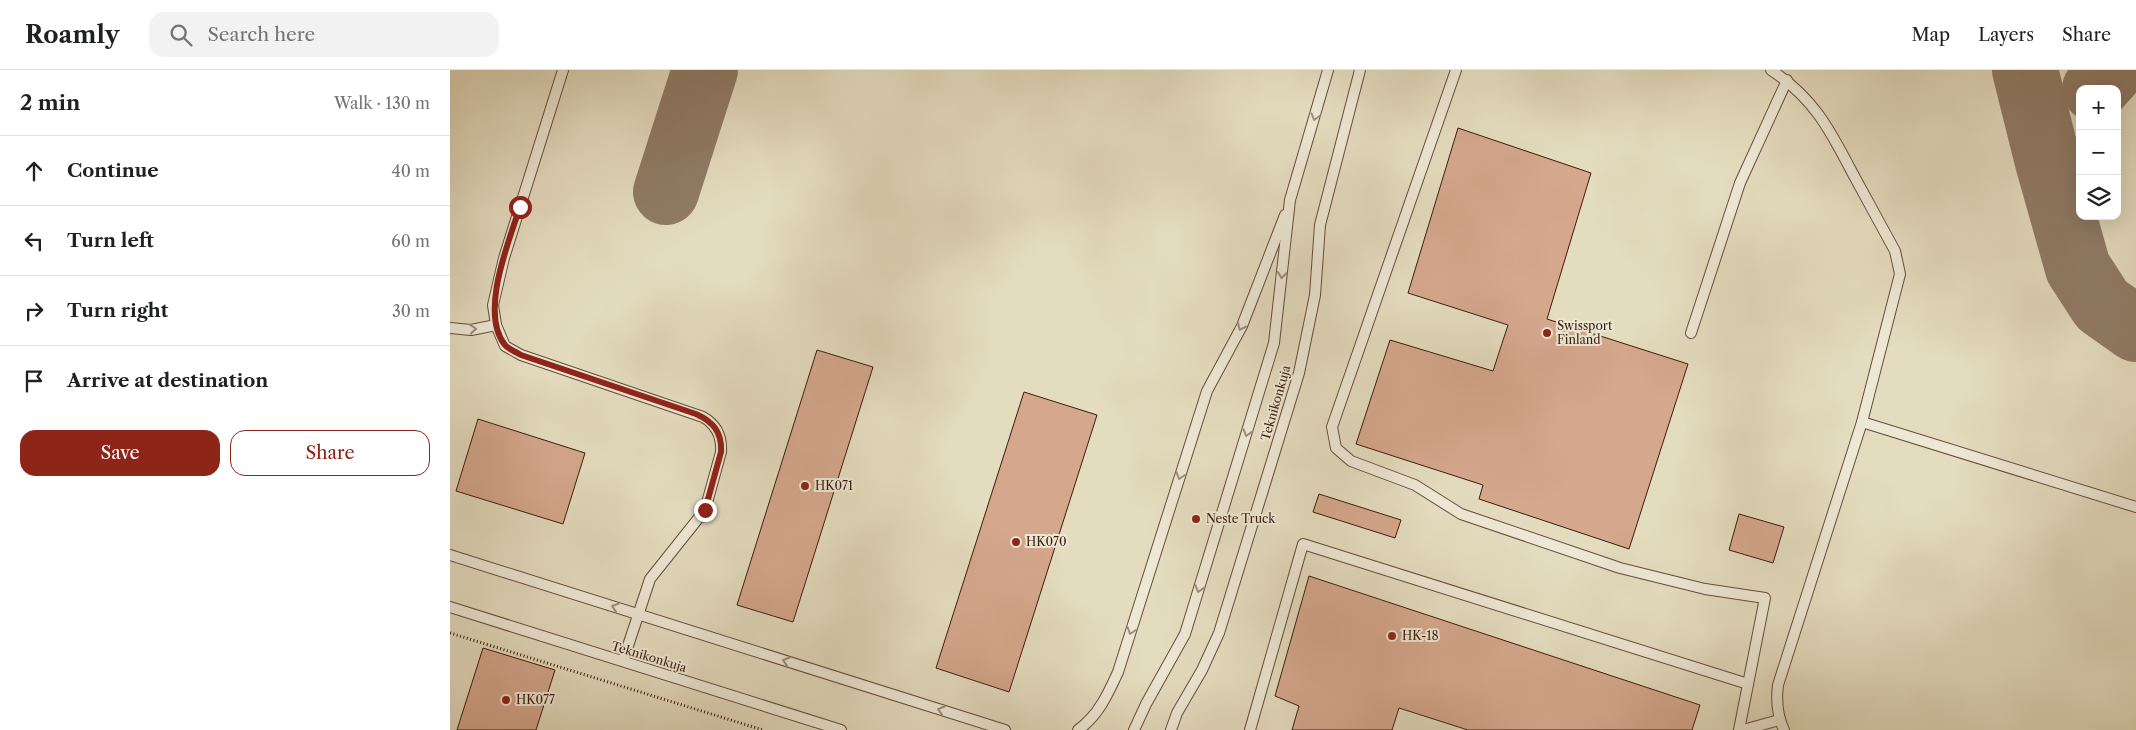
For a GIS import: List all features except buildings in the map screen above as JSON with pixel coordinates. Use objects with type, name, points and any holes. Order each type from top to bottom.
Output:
[{"type":"lane","points":[[564,70],[504,258],[493,305],[496,325],[505,346],[521,355],[696,414],[708,420],[716,428],[721,444],[721,452],[705,510],[650,579],[623,661]]},
{"type":"lane","points":[[1078,730],[1085,725],[1105,701],[1118,672],[1207,391],[1242,326],[1290,200],[1328,70]]},
{"type":"lane","name":"Teknikonkuja","points":[[1171,730],[1176,713],[1202,670],[1219,634],[1299,373],[1315,295],[1320,225],[1360,70]]},
{"type":"lane","points":[[1456,70],[1332,427],[1336,448],[1351,462],[1415,485],[1461,514],[1620,568],[1705,589],[1765,598],[1739,730]]},
{"type":"lane","points":[[1771,70],[1787,80],[1809,102],[1826,123],[1895,251],[1900,274],[1862,422],[1778,685],[1776,699],[1779,720],[1784,730]]},
{"type":"lane","points":[[1691,333],[1740,183],[1787,80]]},
{"type":"lane","points":[[1134,730],[1146,704],[1185,634],[1274,343],[1290,200]]},
{"type":"lane","points":[[450,328],[471,330],[496,325]]},
{"type":"lane","points":[[1862,422],[2136,507]]},
{"type":"lane","points":[[1250,730],[1303,544],[1748,684]]},
{"type":"lane","points":[[450,555],[1004,730]]},
{"type":"lane","name":"Teknikonkuja","points":[[450,607],[841,730]]},
{"type":"lane","points":[[1744,730],[1779,720]]},
{"type":"path","points":[[450,633],[763,730]]},
{"type":"taxiway","points":[[666,192],[705,70]]},
{"type":"taxiway","points":[[2025,70],[2048,162],[2078,268],[2102,305],[2136,329]]},
{"type":"taxiway","points":[[2099,85],[2112,70]]},
{"type":"place","name":"Swissport Finland","points":[[1547,333]]},
{"type":"place","name":"HK071","points":[[805,486]]},
{"type":"place","name":"Neste Truck","points":[[1196,519]]},
{"type":"place","name":"HK070","points":[[1016,542]]},
{"type":"place","name":"HK-18","points":[[1392,636]]},
{"type":"place","name":"HK077","points":[[506,700]]},
{"type":"route","points":[[520,207],[504,258],[493,305],[496,325],[505,346],[521,355],[696,414],[708,420],[716,428],[721,444],[721,452],[705,510]]}]
